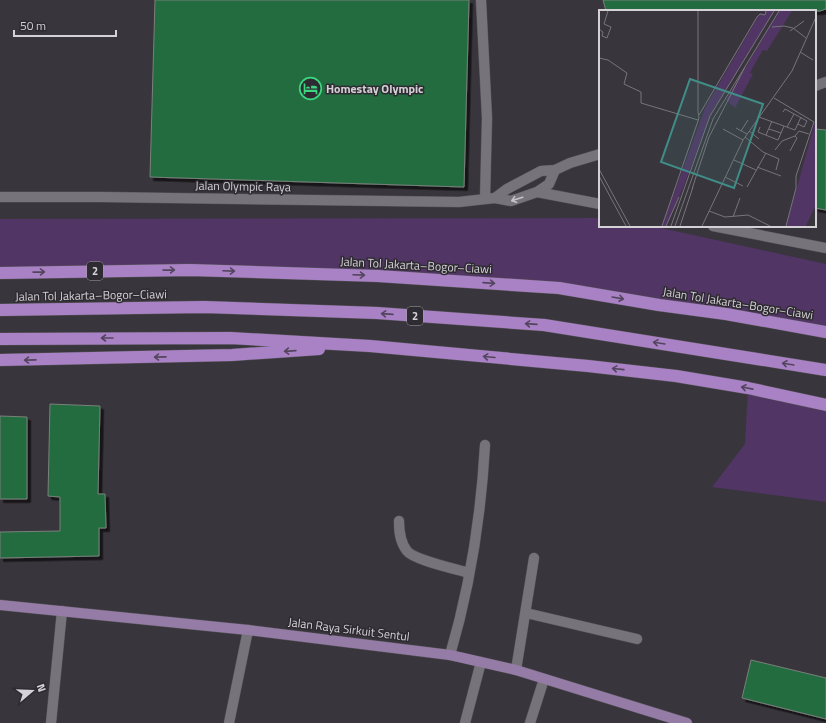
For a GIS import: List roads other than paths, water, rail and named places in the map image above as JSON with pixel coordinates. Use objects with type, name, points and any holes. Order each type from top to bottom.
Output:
[{"type":"highway","name":"Jalan Tol Jakarta–Bogor–Ciawi","points":[[0,273],[190,270],[378,276],[559,288],[659,305],[726,314],[826,332]]},
{"type":"highway","name":"Jalan Tol Jakarta–Bogor–Ciawi","points":[[0,310],[204,307],[377,313],[544,325],[826,370]]},
{"type":"highway","points":[[0,339],[230,338],[370,346],[588,366],[676,376],[748,388],[826,405]]},
{"type":"highway","points":[[0,360],[232,355],[370,346]]},
{"type":"main road","name":"Jalan Raya Sirkuit Sentul","points":[[0,605],[248,630],[450,655],[516,670],[687,723]]},
{"type":"street","points":[[481,0],[490,198]]},
{"type":"street","points":[[816,86],[826,82]]},
{"type":"street","name":"Jalan Olympic Raya","points":[[490,198],[541,171],[555,170],[570,163],[599,154]]},
{"type":"street","name":"Jalan Olympic Raya","points":[[0,197],[459,202],[490,198],[511,201],[537,192],[549,184],[555,170]]},
{"type":"street","points":[[537,192],[599,204]]},
{"type":"street","points":[[718,227],[826,248]]},
{"type":"street","points":[[450,655],[459,626],[478,522],[485,445]]},
{"type":"street","points":[[399,522],[399,535],[408,552],[416,558],[469,573]]},
{"type":"street","points":[[516,670],[534,558]]},
{"type":"street","points":[[51,723],[62,611]]},
{"type":"street","points":[[526,613],[637,639]]},
{"type":"street","points":[[229,723],[248,630]]},
{"type":"street","points":[[465,723],[481,662]]},
{"type":"street","points":[[530,723],[544,679]]},
{"type":"place","name":"Homestay Olympic","points":[[310,88]]}]
